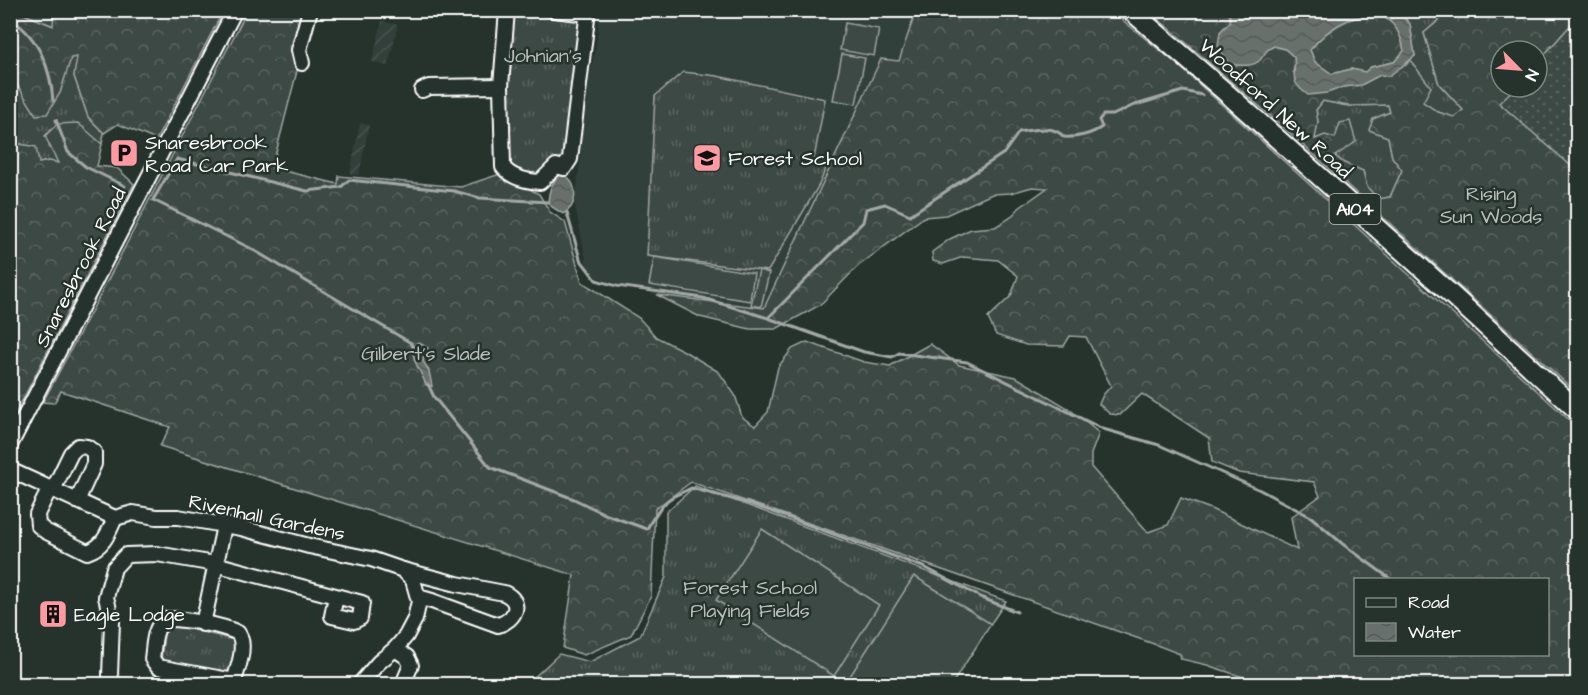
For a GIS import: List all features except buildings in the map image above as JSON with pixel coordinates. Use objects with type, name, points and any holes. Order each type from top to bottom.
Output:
[{"type":"main road","name":"Woodford New Road","points":[[1130,10],[1223,90],[1578,411]]},
{"type":"street","name":"Snaresbrook Road","points":[[10,445],[235,10]]},
{"type":"street","points":[[302,63],[299,50],[310,10]]},
{"type":"street","points":[[507,10],[501,86],[503,167],[506,171],[530,181],[540,182],[556,166],[564,168],[570,159],[588,12],[554,10]]},
{"type":"street","points":[[422,90],[429,87],[501,86]]},
{"type":"street","points":[[10,470],[51,489],[77,501],[115,518],[101,545],[95,550],[87,552],[45,531],[38,525],[37,514],[51,489],[71,453],[78,446],[92,449],[94,464],[77,501]]},
{"type":"street","name":"Rivenhall Gardens","points":[[115,518],[133,513],[156,517],[178,517],[371,559],[403,570],[413,580],[425,599]]},
{"type":"street","points":[[203,624],[224,526]]},
{"type":"street","points":[[113,684],[110,675],[112,622],[106,597],[114,568],[126,555],[157,554],[215,564],[336,596]]},
{"type":"street","points":[[403,570],[510,596],[515,603],[515,613],[508,622],[498,625],[425,599]]},
{"type":"street","points":[[360,684],[406,636],[415,620],[419,602],[457,584]]},
{"type":"street","points":[[172,619],[203,624],[234,631],[242,638],[237,683],[158,667],[154,663],[152,659],[156,630],[160,623],[172,619]]},
{"type":"street","points":[[395,649],[407,657],[411,665],[404,684]]},
{"type":"shaded area","name":"Forest School","points":[[599,11],[916,11],[899,62],[881,59],[764,308],[657,295],[589,275],[575,205],[581,152],[581,117],[597,41]]},
{"type":"shaded area","points":[[382,21],[398,25],[388,66],[372,62]]},
{"type":"shaded area","points":[[360,123],[369,125],[359,175],[350,174]]},
{"type":"green space","name":"Johnian's","points":[[554,10],[588,14],[570,159],[540,182],[506,171],[507,11]]},
{"type":"green space","name":"Rising Sun Woods","points":[[1216,10],[1229,14],[1230,22],[1220,32],[1259,60],[1264,51],[1274,46],[1285,49],[1294,57],[1293,72],[1327,93],[1343,87],[1361,85],[1406,65],[1410,60],[1431,87],[1423,102],[1438,112],[1454,117],[1463,110],[1439,84],[1424,33],[1450,11],[1577,11],[1577,18],[1549,50],[1549,39],[1489,39],[1489,99],[1504,99],[1500,103],[1577,171],[1577,393],[1281,125],[1147,11]],"holes":[[[1323,101],[1348,106],[1388,105],[1390,112],[1373,119],[1369,130],[1388,137],[1392,157],[1402,170],[1390,197],[1378,199],[1367,187],[1363,171],[1344,163],[1335,156],[1356,142],[1350,121],[1340,123],[1335,138],[1325,135],[1315,139],[1318,122],[1316,110]]]},
{"type":"green space","points":[[10,11],[16,11],[53,26],[54,11],[223,11],[156,140],[118,124],[104,133],[88,117],[74,76],[77,57],[71,58],[60,93],[47,114],[36,115],[11,75]]},
{"type":"green space","points":[[16,11],[54,11],[54,26]]},
{"type":"green space","name":"Gilbert's Slade","points":[[247,11],[304,11],[298,67],[272,168],[338,184],[339,176],[461,187],[500,174],[539,194],[550,212],[565,222],[582,282],[639,318],[656,337],[719,372],[735,395],[742,417],[755,426],[768,412],[778,367],[792,349],[807,342],[864,362],[890,366],[930,344],[959,365],[1016,377],[1068,408],[1099,433],[1091,454],[1091,467],[1148,532],[1168,525],[1181,498],[1211,509],[1297,550],[1291,517],[1320,496],[1314,482],[1239,473],[1212,462],[1209,438],[1142,394],[1120,415],[1110,414],[1099,404],[1111,386],[1086,337],[1070,336],[1064,346],[1026,345],[996,335],[988,318],[1011,296],[1018,276],[998,260],[963,257],[943,264],[933,261],[932,252],[950,239],[971,229],[995,227],[1010,218],[1019,208],[1047,188],[1032,187],[1011,193],[992,194],[946,215],[924,217],[857,267],[820,305],[776,329],[750,329],[700,317],[657,295],[764,308],[881,59],[899,61],[916,11],[1111,11],[1178,65],[1577,427],[1577,684],[1264,684],[1181,659],[1180,654],[1154,644],[691,482],[655,509],[651,596],[631,635],[584,655],[563,648],[574,575],[160,446],[170,427],[61,391],[54,403],[43,402]]},
{"type":"green space","points":[[1398,11],[1450,11],[1424,33],[1439,84],[1464,110],[1454,118],[1438,112],[1423,102],[1417,69],[1410,60],[1415,56],[1410,24]]},
{"type":"green space","points":[[1370,13],[1390,21],[1401,37],[1404,51],[1394,62],[1371,67],[1365,72],[1351,69],[1332,74],[1315,62],[1310,50],[1322,37],[1342,23]]},
{"type":"green space","points":[[1577,18],[1577,171],[1499,103],[1503,99],[1549,99],[1549,50]]},
{"type":"green space","points":[[845,23],[879,29],[874,56],[840,50]]},
{"type":"green space","points":[[842,54],[865,58],[856,104],[833,100]]},
{"type":"green space","points":[[71,57],[78,57],[74,76],[88,117],[104,133],[102,144],[96,140],[49,146],[59,163],[49,161],[39,163],[20,144],[11,145],[10,75],[17,84],[60,93]]},
{"type":"green space","points":[[683,72],[717,76],[825,99],[814,159],[828,163],[819,185],[768,271],[647,256],[655,96]]},
{"type":"green space","points":[[1323,101],[1348,106],[1388,105],[1390,112],[1373,119],[1370,130],[1388,137],[1392,157],[1402,170],[1390,197],[1378,200],[1367,187],[1363,171],[1344,163],[1335,156],[1350,145],[1336,138],[1314,140],[1318,122],[1316,110]]},
{"type":"green space","points":[[78,123],[102,144],[97,166],[117,168],[134,184],[11,422],[11,145],[36,147],[39,163],[49,161],[58,163],[45,136],[57,124]]},
{"type":"green space","points":[[654,257],[754,273],[750,301],[649,285]]},
{"type":"green space","points":[[759,270],[769,273],[761,307],[751,305]]},
{"type":"green space","name":"Forest School Playing Fields","points":[[695,486],[1006,601],[950,684],[527,684],[559,654],[590,662],[640,636],[666,577],[666,512]]},
{"type":"green space","points":[[762,529],[879,605],[834,676],[716,600]]},
{"type":"green space","points":[[914,576],[991,624],[952,684],[845,684]]},
{"type":"green space","points":[[173,625],[235,640],[239,646],[230,675],[168,665],[161,660],[164,634]]},
{"type":"water","points":[[1216,11],[1398,11],[1410,24],[1415,56],[1389,76],[1380,75],[1361,85],[1308,95],[1295,81],[1294,57],[1285,49],[1274,46],[1257,63],[1229,64],[1218,46],[1220,32],[1230,22],[1229,14]],"holes":[[[1370,13],[1390,21],[1401,37],[1404,51],[1394,62],[1371,67],[1365,72],[1351,69],[1332,74],[1315,62],[1310,50],[1327,33],[1351,19]]]},
{"type":"water","points":[[560,175],[567,176],[571,180],[575,191],[572,206],[563,214],[548,202],[551,187]]},
{"type":"water","points":[[418,342],[428,348],[423,361],[429,371],[432,386],[426,385],[415,362],[413,347]]},
{"type":"waterway","points":[[10,19],[29,35],[42,55],[50,78],[53,101]]},
{"type":"waterway","points":[[769,317],[863,222],[866,209],[885,204],[910,215],[1004,153],[1019,132],[1049,129],[1064,137],[1079,136],[1102,127],[1099,120],[1103,115],[1113,115],[1132,106],[1183,91],[1202,95]]},
{"type":"waterway","points":[[56,120],[68,152],[86,167],[125,186]]},
{"type":"waterway","points":[[414,350],[411,343],[250,248],[153,200],[177,159],[307,191],[341,187],[349,180],[454,191],[480,198],[548,202]]},
{"type":"waterway","points":[[567,213],[580,259],[596,280],[617,286],[703,298],[864,352],[892,357],[899,353],[967,362],[1103,429],[1159,445],[1260,490],[1311,517],[1389,578]]},
{"type":"waterway","points":[[428,384],[434,397],[490,467],[574,499],[607,515],[647,529],[668,500],[691,488],[751,504],[926,568],[982,598],[1017,612]]},
{"type":"place","name":"Snaresbrook Road Car Park","points":[[124,153]]},
{"type":"place","name":"Forest School","points":[[707,158]]},
{"type":"place","name":"Eagle Lodge","points":[[53,614]]}]
